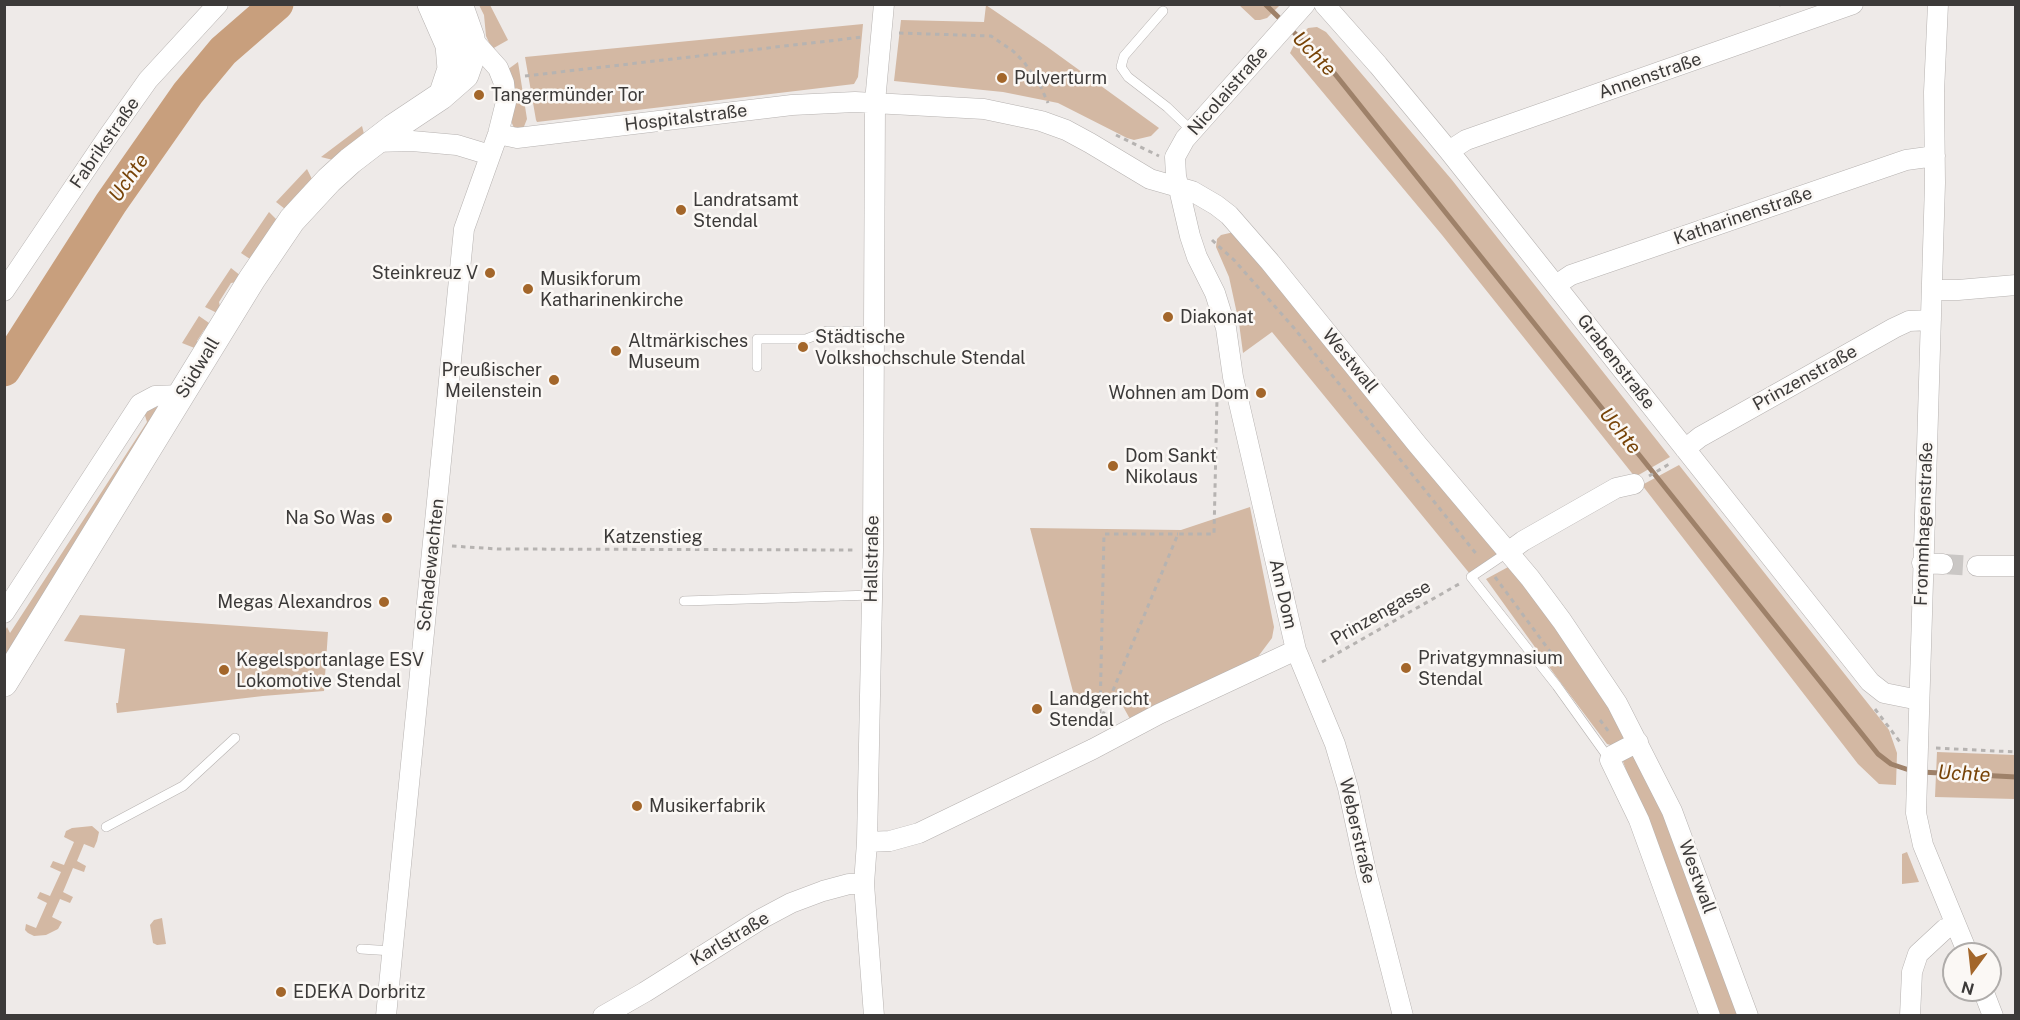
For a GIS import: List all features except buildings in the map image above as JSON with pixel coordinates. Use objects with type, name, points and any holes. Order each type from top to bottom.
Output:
[{"type":"main road","points":[[431,4],[464,49]]},
{"type":"main road","points":[[459,4],[464,49]]},
{"type":"main road","name":"Südwall","points":[[4,683],[257,271],[292,220],[329,180],[373,142],[441,96],[460,80],[464,49]]},
{"type":"street","name":"Fabrikstraße","points":[[4,291],[148,80],[218,4]]},
{"type":"street","name":"Hallstraße","points":[[874,1016],[864,884],[867,842],[873,550],[875,102],[884,4]]},
{"type":"street","name":"Grabenstraße","points":[[1324,4],[1449,150],[1870,682],[1884,693],[1919,699]]},
{"type":"street","name":"Annenstraße","points":[[1449,150],[1467,140],[1853,4]]},
{"type":"street","name":"Frommhagenstraße","points":[[1938,4],[1916,813],[1918,831],[1963,942]]},
{"type":"street","name":"Nicolaistraße","points":[[1178,187],[1175,157],[1192,131],[1303,6]]},
{"type":"street","name":"Schadewachten","points":[[386,1016],[464,229],[498,134],[495,93],[484,74],[464,49]]},
{"type":"street","name":"Hospitalstraße","points":[[498,134],[517,138],[792,105],[875,102],[984,109],[1041,121],[1090,142],[1150,179],[1178,187]]},
{"type":"street","points":[[373,142],[412,141],[457,145],[490,155]]},
{"type":"street","name":"Katharinenstraße","points":[[1556,285],[1571,275],[1906,160],[1935,156]]},
{"type":"street","name":"Am Dom","points":[[867,842],[890,842],[907,838],[1093,749],[1159,714],[1296,650],[1233,377],[1226,328],[1215,293],[1197,257],[1178,187]]},
{"type":"street","name":"Westwall","points":[[1178,187],[1202,196],[1229,215],[1508,552],[1562,621],[1617,703],[1672,811],[1748,1016]]},
{"type":"street","points":[[1932,290],[2016,285]]},
{"type":"street","name":"Prinzenstraße","points":[[1685,448],[1700,437],[1894,328],[1910,321],[1931,321]]},
{"type":"street","points":[[4,613],[140,404],[147,398],[155,396],[182,395]]},
{"type":"street","points":[[1508,552],[1523,541],[1617,488],[1635,484]]},
{"type":"street","points":[[1922,563],[1943,564]]},
{"type":"street","points":[[1977,566],[2016,566]]},
{"type":"street","name":"Weberstraße","points":[[1296,650],[1335,744],[1348,788],[1366,872],[1403,1016]]},
{"type":"street","points":[[1610,760],[1613,755],[1638,742]]},
{"type":"street","name":"Westwall","points":[[1610,760],[1639,820],[1710,1016]]},
{"type":"street","name":"Karlstraße","points":[[603,1016],[655,986],[761,918],[823,891],[849,884],[864,884]]},
{"type":"street","points":[[1910,1016],[1912,972],[1918,954],[1945,929],[1956,925]]},
{"type":"lane","points":[[1162,11],[1124,56],[1121,67],[1128,77],[1167,107],[1192,131]]},
{"type":"lane","points":[[757,367],[758,339],[806,339],[827,331],[874,331]]},
{"type":"lane","points":[[1472,577],[1508,552]]},
{"type":"lane","name":"Westwall","points":[[1472,577],[1557,686],[1610,760]]},
{"type":"lane","points":[[684,601],[872,594]]},
{"type":"lane","points":[[106,827],[183,786],[236,738]]},
{"type":"lane","points":[[361,949],[393,951]]},
{"type":"path","points":[[1093,749],[1100,716],[1104,534],[1214,534],[1217,399],[1233,377]]},
{"type":"path","points":[[1635,484],[1671,463]]},
{"type":"path","points":[[1100,716],[1178,534]]},
{"type":"path","name":"Katzenstieg","points":[[433,543],[470,549],[873,550]]},
{"type":"path","name":"Prinzengasse","points":[[1305,672],[1472,577]]},
{"type":"path","points":[[1917,750],[2016,752]]},
{"type":"shaded area","points":[[479,5],[490,5],[508,40],[492,49],[486,36],[484,15]]},
{"type":"shaded area","points":[[986,5],[1159,128],[1151,136],[1134,140],[1058,103],[1003,92],[894,81],[901,20],[984,22]]},
{"type":"shaded area","points":[[1239,5],[1280,5],[1267,18],[1255,20]]},
{"type":"shaded area","points":[[863,24],[858,77],[854,84],[537,122],[536,120],[525,57]]},
{"type":"shaded area","points":[[1317,27],[1326,32],[1452,180],[1670,457],[1635,477],[1442,235],[1290,53],[1296,41],[1308,28]]},
{"type":"shaded area","points":[[518,62],[527,119],[523,129],[515,130],[511,121],[507,70]]},
{"type":"shaded area","points":[[362,126],[364,134],[333,160],[321,157]]},
{"type":"shaded area","points":[[307,169],[312,179],[285,209],[276,202]]},
{"type":"shaded area","points":[[269,212],[277,220],[250,259],[241,253]]},
{"type":"shaded area","points":[[1234,232],[1498,555],[1470,574],[1272,332],[1243,353],[1229,277],[1216,247],[1217,239],[1221,235]]},
{"type":"shaded area","points":[[231,268],[241,276],[237,282],[231,283],[219,302],[221,311],[219,314],[205,307]]},
{"type":"shaded area","points":[[199,316],[212,325],[209,329],[204,330],[197,341],[197,349],[182,343]]},
{"type":"shaded area","points":[[157,407],[161,411],[5,656],[7,627],[10,633],[147,422],[143,409]]},
{"type":"shaded area","points":[[1679,465],[1889,730],[1897,753],[1896,785],[1879,784],[1858,764],[1642,485]]},
{"type":"shaded area","points":[[1250,507],[1274,627],[1272,638],[1257,658],[1130,719],[1115,692],[1077,707],[1030,528],[1181,530]]},
{"type":"shaded area","points":[[1510,566],[1590,675],[1628,736],[1614,746],[1607,744],[1486,579]]},
{"type":"shaded area","name":"Kegelsportanlage ESV Lokomotive Stendal","points":[[80,615],[328,632],[324,691],[117,713],[116,703],[118,703],[125,649],[64,641]]},
{"type":"shaded area","points":[[1937,752],[2015,755],[2015,799],[1935,797]]},
{"type":"shaded area","points":[[1636,753],[1664,813],[1739,1015],[1715,1015],[1621,756]]},
{"type":"shaded area","points":[[92,826],[99,832],[94,848],[84,844],[77,861],[86,866],[84,872],[73,868],[63,892],[73,897],[70,903],[60,899],[52,917],[62,922],[58,929],[46,935],[34,936],[28,933],[25,930],[26,924],[36,928],[47,903],[37,898],[40,892],[50,896],[61,872],[50,867],[53,861],[64,865],[74,842],[64,837],[66,831],[72,828]]},
{"type":"shaded area","points":[[1907,852],[1919,882],[1902,884],[1902,854]]},
{"type":"shaded area","points":[[162,918],[166,944],[157,945],[153,943],[150,925],[154,920]]},
{"type":"waterway","name":"Uchte","points":[[4,370],[111,203],[188,93],[223,51],[277,4]]},
{"type":"waterway","name":"Uchte","points":[[1265,4],[1331,69],[1878,754],[1891,764],[1912,771]]},
{"type":"waterway","name":"Uchte","points":[[1921,772],[2016,777]]},
{"type":"tunnel","points":[[1943,564],[1977,566]]},
{"type":"place","name":"Pulverturm","points":[[1002,78]]},
{"type":"place","name":"Tangermünder Tor","points":[[479,95]]},
{"type":"place","name":"Landratsamt Stendal","points":[[681,210]]},
{"type":"place","name":"Steinkreuz V","points":[[490,273]]},
{"type":"place","name":"Musikforum Katharinenkirche","points":[[528,289]]},
{"type":"place","name":"Diakonat","points":[[1168,317]]},
{"type":"place","name":"Städtische Volkshochschule Stendal","points":[[803,347]]},
{"type":"place","name":"Altmärkisches Museum","points":[[616,351]]},
{"type":"place","name":"Preußischer Meilenstein","points":[[554,380]]},
{"type":"place","name":"Wohnen am Dom","points":[[1261,393]]},
{"type":"place","name":"Dom Sankt Nikolaus","points":[[1113,466]]},
{"type":"place","name":"Na So Was","points":[[387,518]]},
{"type":"place","name":"Megas Alexandros","points":[[384,602]]},
{"type":"place","name":"Privatgymnasium Stendal","points":[[1406,668]]},
{"type":"place","name":"Kegelsportanlage ESV Lokomotive Stendal","points":[[224,670]]},
{"type":"place","name":"Landgericht Stendal","points":[[1037,709]]},
{"type":"place","name":"Musikerfabrik","points":[[637,806]]},
{"type":"place","name":"EDEKA Dorbritz","points":[[281,992]]}]
